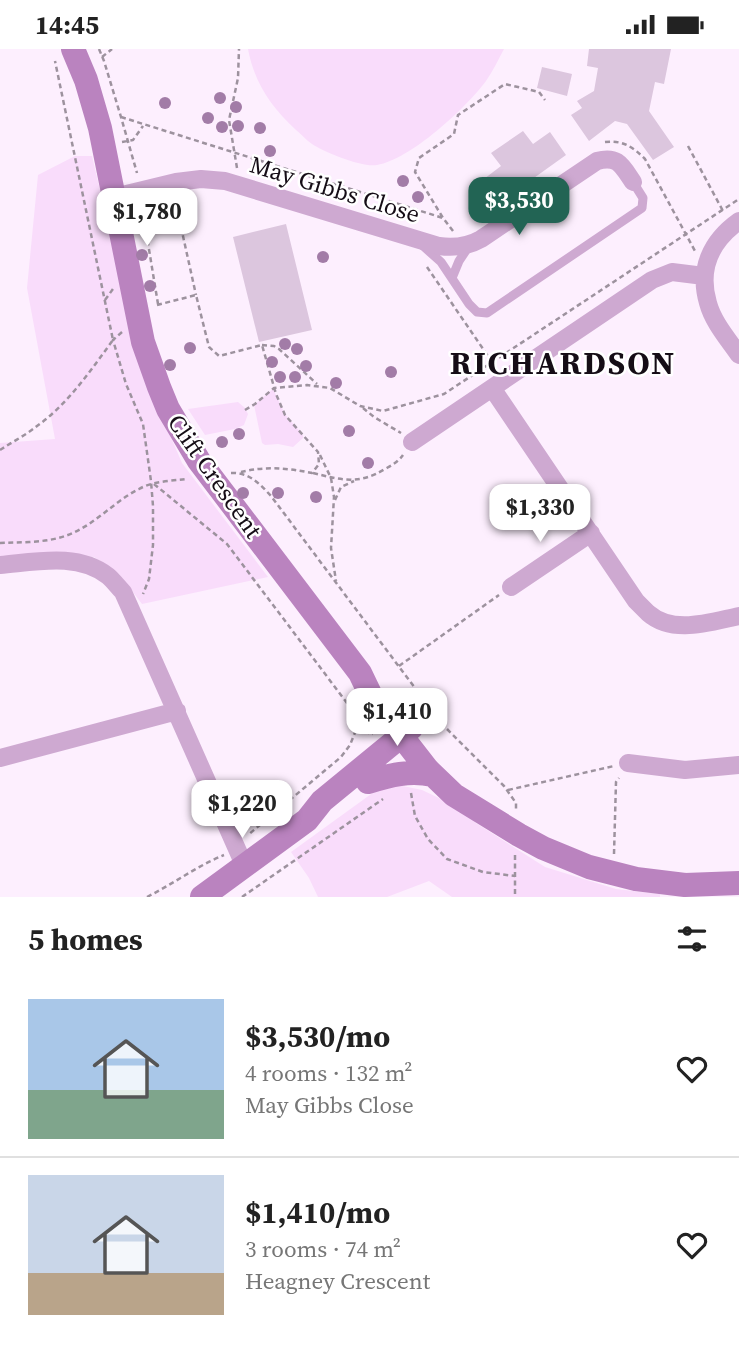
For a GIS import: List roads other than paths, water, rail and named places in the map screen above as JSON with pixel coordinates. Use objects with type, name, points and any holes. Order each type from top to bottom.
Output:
[{"type":"street","name":"Clift Crescent","points":[[64,53],[86,80],[100,128],[140,325],[147,353],[168,409],[199,461],[229,481],[360,673],[380,709],[380,717],[454,795],[543,848],[589,867],[636,879],[685,885],[739,883]]},
{"type":"street","name":"May Gibbs Close","points":[[114,197],[176,182],[201,179],[225,181],[439,246],[455,248],[481,239],[597,161],[614,159],[633,182]]},
{"type":"street","points":[[735,224],[721,236],[711,251],[706,269],[708,303],[715,319],[739,355]]},
{"type":"street","points":[[412,442],[652,280],[672,272],[686,273],[706,269]]},
{"type":"street","points":[[492,388],[636,601],[649,614],[675,625],[694,625],[739,617]]},
{"type":"street","points":[[511,587],[590,533]]},
{"type":"street","points":[[0,565],[71,561],[91,566],[109,576],[122,592],[177,711],[235,861]]},
{"type":"street","name":"Clift Crescent","points":[[360,673],[382,690],[397,737],[453,776],[488,814]]},
{"type":"street","points":[[0,758],[177,711]]},
{"type":"street","points":[[371,784],[370,754],[397,737]]},
{"type":"street","points":[[371,784],[397,737]]},
{"type":"street","points":[[628,763],[685,770],[739,765]]},
{"type":"street","points":[[202,897],[235,861],[307,820],[322,801],[387,776],[406,773],[433,775]]},
{"type":"lane","points":[[411,237],[441,262],[477,312],[487,313],[642,208],[643,198],[633,182]]},
{"type":"lane","points":[[452,278],[458,261],[469,244]]},
{"type":"district","name":"RICHARDSON","points":[[563,363]]}]
